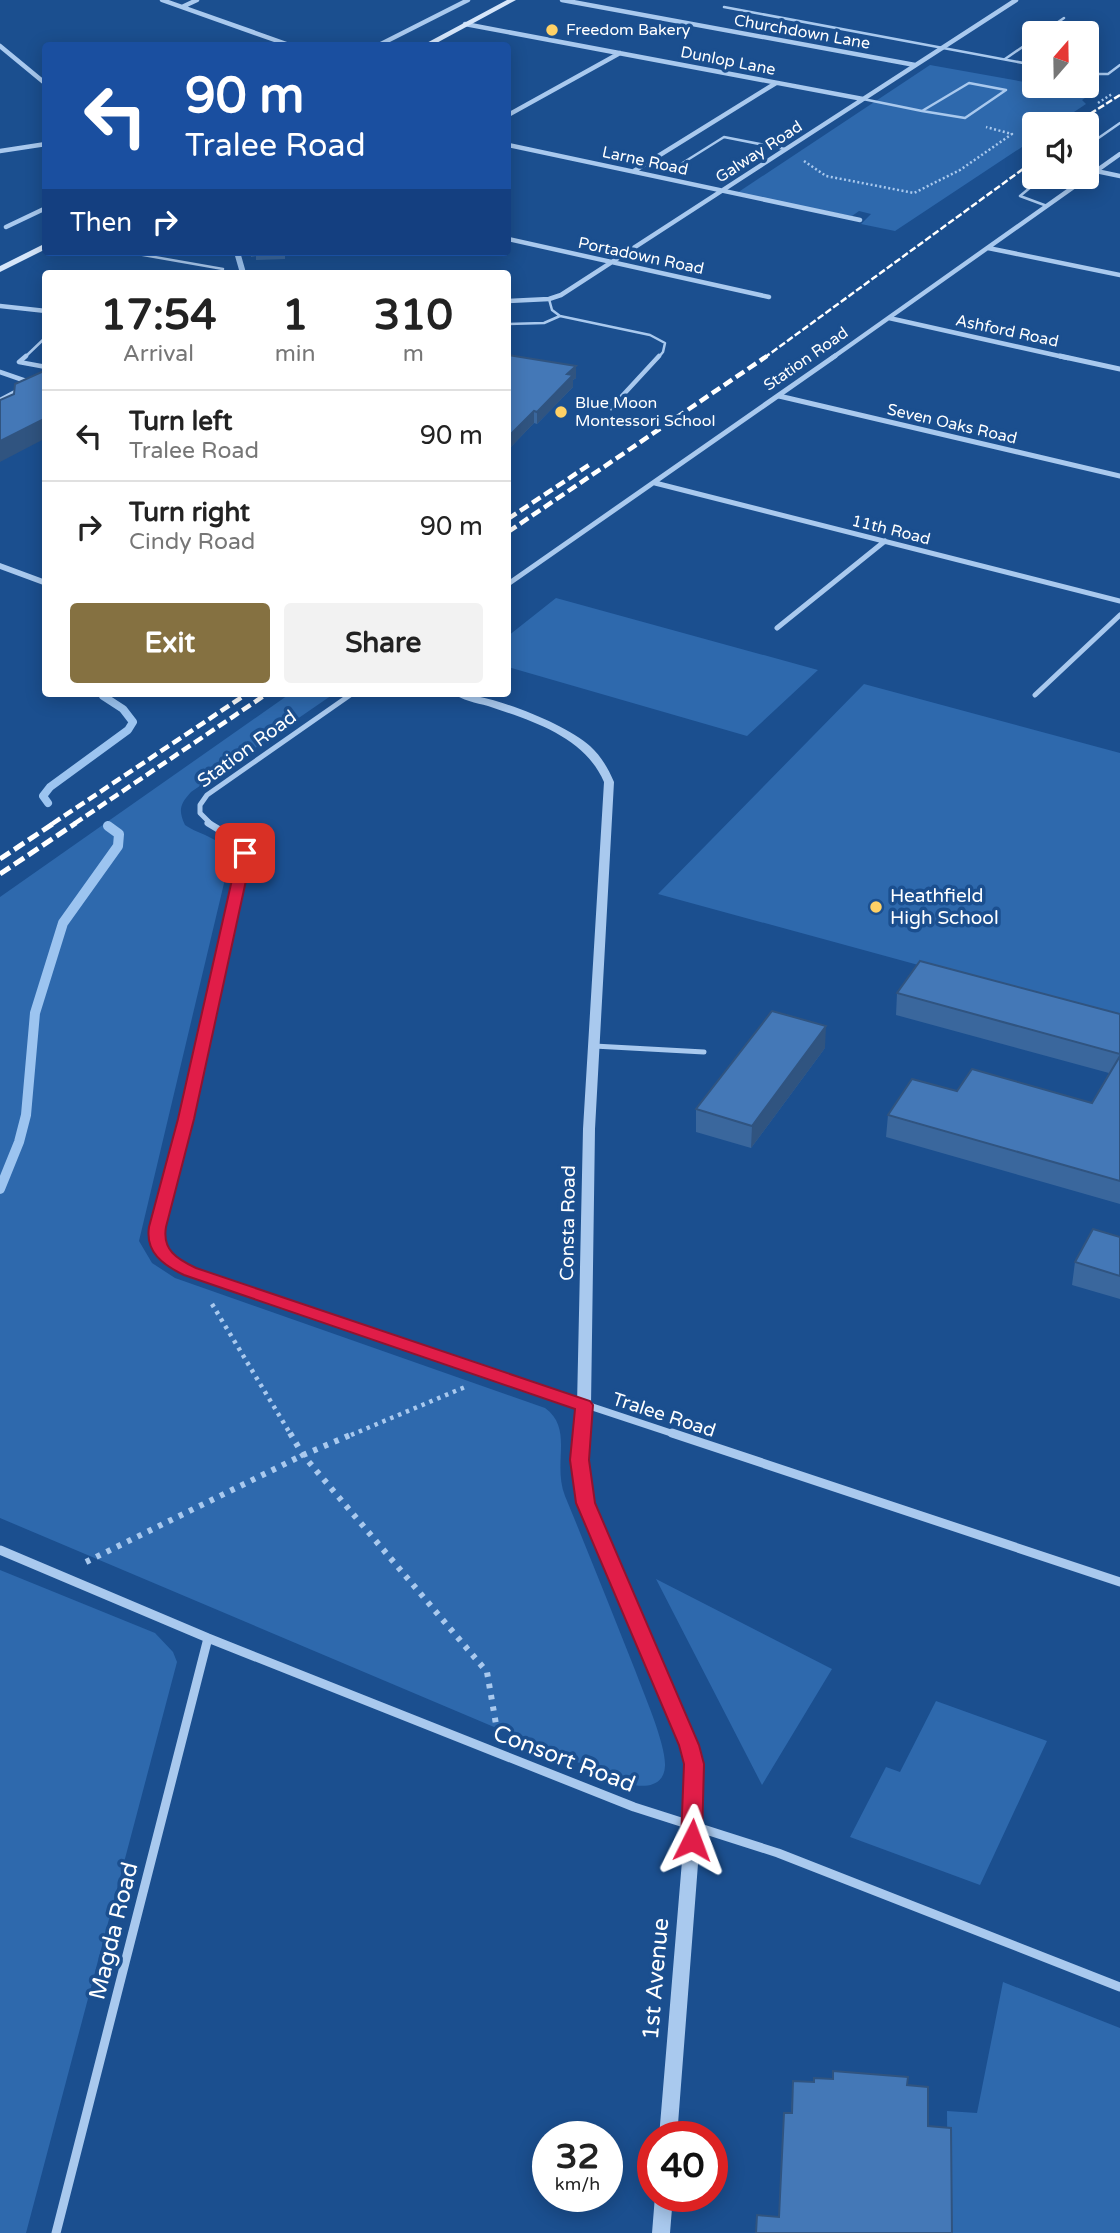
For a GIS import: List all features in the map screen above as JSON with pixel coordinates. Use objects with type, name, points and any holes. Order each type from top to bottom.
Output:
[{"type":"main road","points":[[431,42],[512,0]]},
{"type":"main road","points":[[0,269],[42,246]]},
{"type":"street","points":[[162,0],[281,42]]},
{"type":"street","points":[[182,7],[197,0]]},
{"type":"street","points":[[385,42],[468,0]]},
{"type":"street","name":"Churchdown Lane","points":[[562,0],[915,65]]},
{"type":"street","name":"Galway Road","points":[[511,301],[549,299],[561,295],[1016,0]]},
{"type":"street","name":"Dunlop Lane","points":[[465,24],[863,99]]},
{"type":"street","points":[[0,46],[42,81]]},
{"type":"street","points":[[511,114],[620,54]]},
{"type":"street","points":[[634,171],[776,83]]},
{"type":"street","points":[[0,151],[42,145]]},
{"type":"street","name":"Larne Road","points":[[511,146],[860,219]]},
{"type":"street","name":"Station Road","points":[[1099,170],[1120,154]]},
{"type":"street","points":[[1099,172],[1120,176]]},
{"type":"street","name":"Station Road","points":[[511,582],[1072,189]]},
{"type":"street","points":[[6,227],[42,210]]},
{"type":"street","name":"Portadown Road","points":[[511,240],[769,297]]},
{"type":"street","points":[[988,247],[1120,275]]},
{"type":"street","points":[[0,306],[42,311]]},
{"type":"street","name":"Ashford Road","points":[[889,318],[1120,369]]},
{"type":"street","name":"Seven Oaks Road","points":[[779,396],[1120,476]]},
{"type":"street","name":"11th Road","points":[[655,483],[1120,601]]},
{"type":"street","points":[[777,628],[885,541]]},
{"type":"street","points":[[0,566],[42,582]]},
{"type":"street","points":[[1035,695],[1120,615]]},
{"type":"street","name":"Station Road","points":[[163,1254],[156,1236],[186,1119],[245,853],[243,845],[237,839],[204,820],[198,810],[201,800],[347,697]]},
{"type":"street","name":"Consta Road","points":[[468,697],[550,726],[573,738],[600,762],[609,782],[589,1129],[584,1405],[580,1460],[585,1503],[689,1745],[694,1764],[693,1825]]},
{"type":"street","name":"Tralee Road","points":[[163,1254],[173,1264],[190,1271],[1120,1583]]},
{"type":"street","name":"Consort Road","points":[[0,1550],[208,1638],[634,1807],[841,1877],[1120,1987]]},
{"type":"street","name":"Magda Road","points":[[56,2233],[208,1638]]},
{"type":"street","name":"1st Avenue","points":[[669,2121],[693,1825]]},
{"type":"street","points":[[661,2233],[663,2212]]},
{"type":"lane","points":[[724,8],[1022,63]]},
{"type":"lane","points":[[1059,21],[1063,18]]},
{"type":"lane","points":[[1004,59],[1022,46]]},
{"type":"lane","points":[[1099,74],[1108,74],[1120,65]]},
{"type":"lane","points":[[863,99],[922,111],[957,118],[965,118],[1006,90],[969,83],[922,111]]},
{"type":"lane","points":[[1099,138],[1120,123]]},
{"type":"lane","points":[[673,169],[724,137],[785,149]]},
{"type":"lane","points":[[1028,189],[1020,196],[1047,206]]},
{"type":"lane","points":[[149,256],[223,269]]},
{"type":"lane","points":[[549,299],[552,310],[560,316],[650,335],[665,343],[663,352],[611,408]]},
{"type":"lane","points":[[511,324],[544,323],[560,316]]},
{"type":"lane","points":[[42,341],[19,362],[42,366]]},
{"type":"lane","points":[[0,372],[20,378],[26,381],[27,385],[0,400]]},
{"type":"lane","points":[[594,1046],[704,1052]]},
{"type":"path","points":[[785,149],[826,176],[914,193],[960,170],[1012,134],[957,118]]},
{"type":"path","points":[[190,1271],[231,1333],[303,1455],[487,1672],[502,1755]]},
{"type":"path","points":[[60,1575],[303,1455],[494,1375]]},
{"type":"shaded area","points":[[930,65],[1022,82],[1022,98],[1085,98],[1082,100],[1086,104],[1074,112],[1022,112],[1022,147],[895,231],[861,224],[871,214],[859,211],[852,216],[737,193]]},
{"type":"shaded area","points":[[556,598],[818,670],[747,736],[511,668],[511,634]]},
{"type":"shaded area","points":[[864,684],[1120,753],[1120,1020],[658,894]]},
{"type":"shaded area","points":[[285,697],[329,697],[191,792],[181,807],[185,825],[224,846],[230,858],[139,1241],[152,1263],[175,1278],[545,1408],[554,1416],[561,1436],[560,1471],[565,1496],[662,1745],[665,1766],[664,1773],[657,1782],[641,1786],[629,1784],[0,1518],[0,897]]},
{"type":"shaded area","points":[[0,1570],[155,1633],[173,1652],[177,1662],[26,2233],[0,2233]]},
{"type":"shaded area","points":[[656,1579],[832,1669],[762,1785]]},
{"type":"shaded area","points":[[936,1701],[1047,1741],[980,1885],[850,1837],[886,1767],[900,1772]]},
{"type":"shaded area","points":[[1003,1982],[1120,2028],[1120,2233],[948,2233],[947,2111],[977,2113]]},
{"type":"building","points":[[511,355],[576,366],[567,374],[573,375],[537,412],[534,411],[511,434]]},
{"type":"building","points":[[42,372],[42,420],[0,441],[0,400],[14,394],[15,384]]},
{"type":"building","points":[[920,961],[1120,1014],[1120,1054],[897,993]]},
{"type":"building","points":[[772,1011],[826,1026],[752,1126],[696,1109]]},
{"type":"building","points":[[1120,1056],[1120,1181],[888,1115],[912,1079],[957,1091],[972,1069],[1092,1103]]},
{"type":"building","points":[[1093,1229],[1120,1237],[1120,1276],[1075,1262]]},
{"type":"building","points":[[833,2071],[908,2077],[907,2085],[928,2087],[928,2126],[951,2128],[952,2233],[756,2233],[757,2215],[779,2217],[784,2113],[792,2113],[793,2081],[833,2079]]},
{"type":"waterway","points":[[238,256],[242,270]]},
{"type":"waterway","points":[[48,803],[43,796],[50,787],[128,730],[133,722],[123,709],[105,697]]},
{"type":"waterway","points":[[0,1189],[19,1142],[26,1115],[35,1013],[63,923],[118,846],[119,834],[108,826]]},
{"type":"railway","points":[[1093,112],[1120,95]]},
{"type":"railway","points":[[764,358],[1022,170]]},
{"type":"railway","points":[[511,530],[767,356]]},
{"type":"railway","points":[[511,517],[592,463]]},
{"type":"railway","points":[[52,824],[242,697]]},
{"type":"railway","points":[[74,824],[262,697]]},
{"type":"railway","points":[[0,859],[54,823]]},
{"type":"railway","points":[[0,874],[76,823]]},
{"type":"place","name":"Freedom Bakery","points":[[552,30]]},
{"type":"place","name":"Blue Moon Montessori School","points":[[561,412]]},
{"type":"place","name":"Heathfield High School","points":[[876,907]]},
{"type":"route","points":[[245,853],[186,1119],[156,1236],[163,1254],[173,1264],[190,1271],[584,1405],[580,1460],[585,1503],[689,1745],[694,1764],[692,1840]]}]
